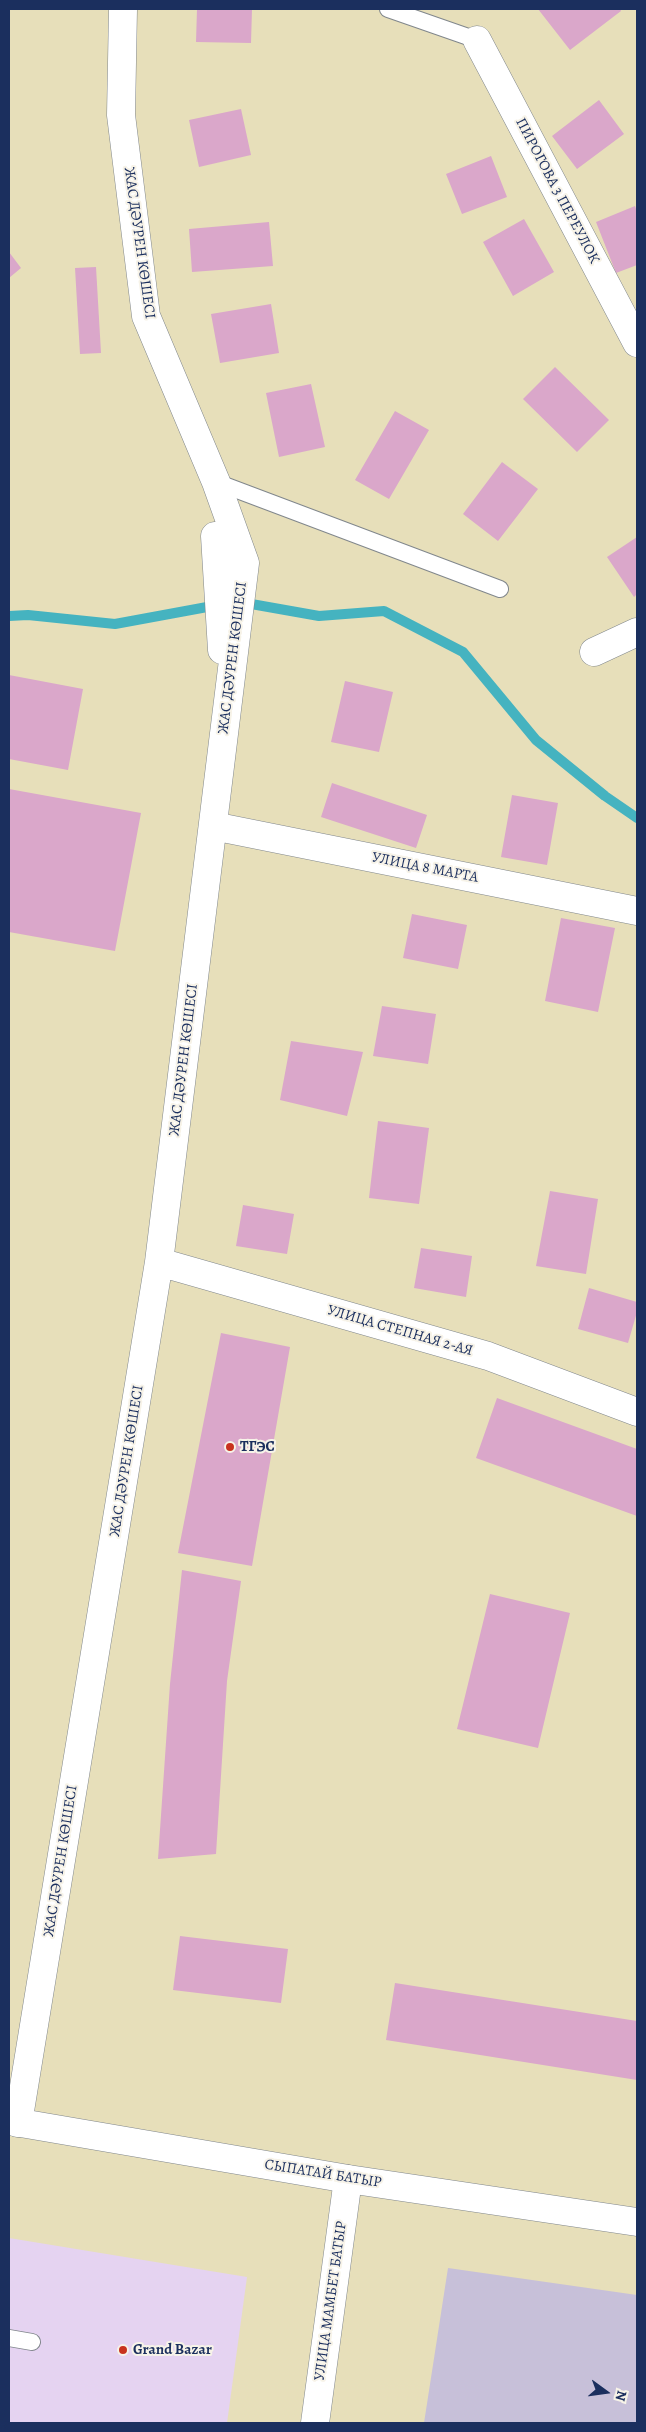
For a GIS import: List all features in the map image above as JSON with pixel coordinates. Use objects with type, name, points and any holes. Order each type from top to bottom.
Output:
[{"type":"street","name":"ЖАС ДӘУРЕН КӨШЕСІ","points":[[13,2122],[160,1262],[245,563],[216,482],[146,316],[121,115],[123,9]]},
{"type":"street","name":"ПИРОГОВА 3 ПЕРЕУЛОК","points":[[477,40],[637,343]]},
{"type":"street","points":[[215,536],[223,667]]},
{"type":"street","points":[[594,652],[637,632]]},
{"type":"street","name":"УЛИЦА 8 МАРТА","points":[[213,826],[637,911]]},
{"type":"street","name":"УЛИЦА СТЕПНАЯ 2-АЯ","points":[[160,1262],[488,1356],[637,1412]]},
{"type":"street","name":"СЫПАТАЙ БАТЫР","points":[[13,2122],[348,2179],[637,2222]]},
{"type":"street","name":"УЛИЦА МАМБЕТ БАТЫР","points":[[315,2423],[348,2179]]},
{"type":"lane","points":[[388,9],[477,40]]},
{"type":"lane","points":[[216,482],[500,589]]},
{"type":"lane","points":[[9,2338],[32,2342]]},
{"type":"shaded area","name":"Grand Bazar","points":[[9,2238],[247,2277],[227,2423],[9,2423]]},
{"type":"shaded area","points":[[448,2268],[637,2295],[637,2423],[424,2423]]},
{"type":"building","points":[[197,9],[252,9],[251,43],[196,42]]},
{"type":"building","points":[[538,9],[620,9],[621,11],[570,50]]},
{"type":"building","points":[[599,100],[624,134],[577,169],[552,136]]},
{"type":"building","points":[[241,109],[251,155],[199,167],[189,120]]},
{"type":"building","points":[[491,156],[507,197],[462,214],[446,174]]},
{"type":"building","points":[[635,206],[637,212],[637,265],[616,273],[596,222]]},
{"type":"building","points":[[524,219],[554,272],[513,296],[483,242]]},
{"type":"building","points":[[269,222],[273,266],[192,272],[189,229]]},
{"type":"building","points":[[9,252],[21,268],[9,278]]},
{"type":"building","points":[[96,267],[101,353],[80,354],[75,268]]},
{"type":"building","points":[[271,304],[279,353],[220,363],[211,314]]},
{"type":"building","points":[[555,367],[609,420],[577,452],[523,399]]},
{"type":"building","points":[[311,384],[325,447],[279,457],[266,393]]},
{"type":"building","points":[[395,411],[429,430],[389,499],[355,480]]},
{"type":"building","points":[[502,462],[538,489],[498,541],[463,514]]},
{"type":"building","points":[[637,537],[637,594],[634,597],[607,557]]},
{"type":"building","points":[[9,675],[83,689],[68,770],[9,759]]},
{"type":"building","points":[[345,681],[393,692],[379,752],[331,742]]},
{"type":"building","points":[[332,783],[427,815],[416,848],[321,817]]},
{"type":"building","points":[[9,789],[141,813],[115,951],[9,932]]},
{"type":"building","points":[[512,795],[558,803],[547,865],[501,857]]},
{"type":"building","points":[[412,914],[467,925],[458,969],[403,958]]},
{"type":"building","points":[[561,918],[615,928],[598,1012],[545,1001]]},
{"type":"building","points":[[382,1006],[436,1014],[428,1064],[373,1056]]},
{"type":"building","points":[[291,1041],[363,1052],[347,1116],[280,1100]]},
{"type":"building","points":[[378,1121],[429,1128],[419,1204],[369,1198]]},
{"type":"building","points":[[550,1191],[598,1199],[586,1274],[536,1266]]},
{"type":"building","points":[[243,1205],[294,1214],[287,1254],[236,1246]]},
{"type":"building","points":[[421,1248],[472,1256],[466,1297],[414,1288]]},
{"type":"building","points":[[589,1288],[637,1302],[637,1312],[628,1343],[578,1329]]},
{"type":"building","points":[[221,1333],[290,1347],[252,1566],[178,1553]]},
{"type":"building","points":[[497,1398],[637,1449],[637,1516],[476,1458]]},
{"type":"building","points":[[182,1570],[241,1581],[227,1681],[216,1854],[158,1859],[170,1684]]},
{"type":"building","points":[[490,1594],[570,1613],[538,1748],[457,1729]]},
{"type":"building","points":[[180,1936],[288,1949],[281,2003],[173,1990]]},
{"type":"building","points":[[395,1983],[637,2021],[637,2080],[386,2040]]},
{"type":"waterway","points":[[240,602],[319,616],[384,611],[463,652],[536,740],[605,796],[637,818]]},
{"type":"waterway","points":[[9,616],[28,615],[115,624],[218,605]]},
{"type":"place","name":"ТГЭС","points":[[230,1447]]},
{"type":"place","name":"Grand Bazar","points":[[123,2350]]}]
